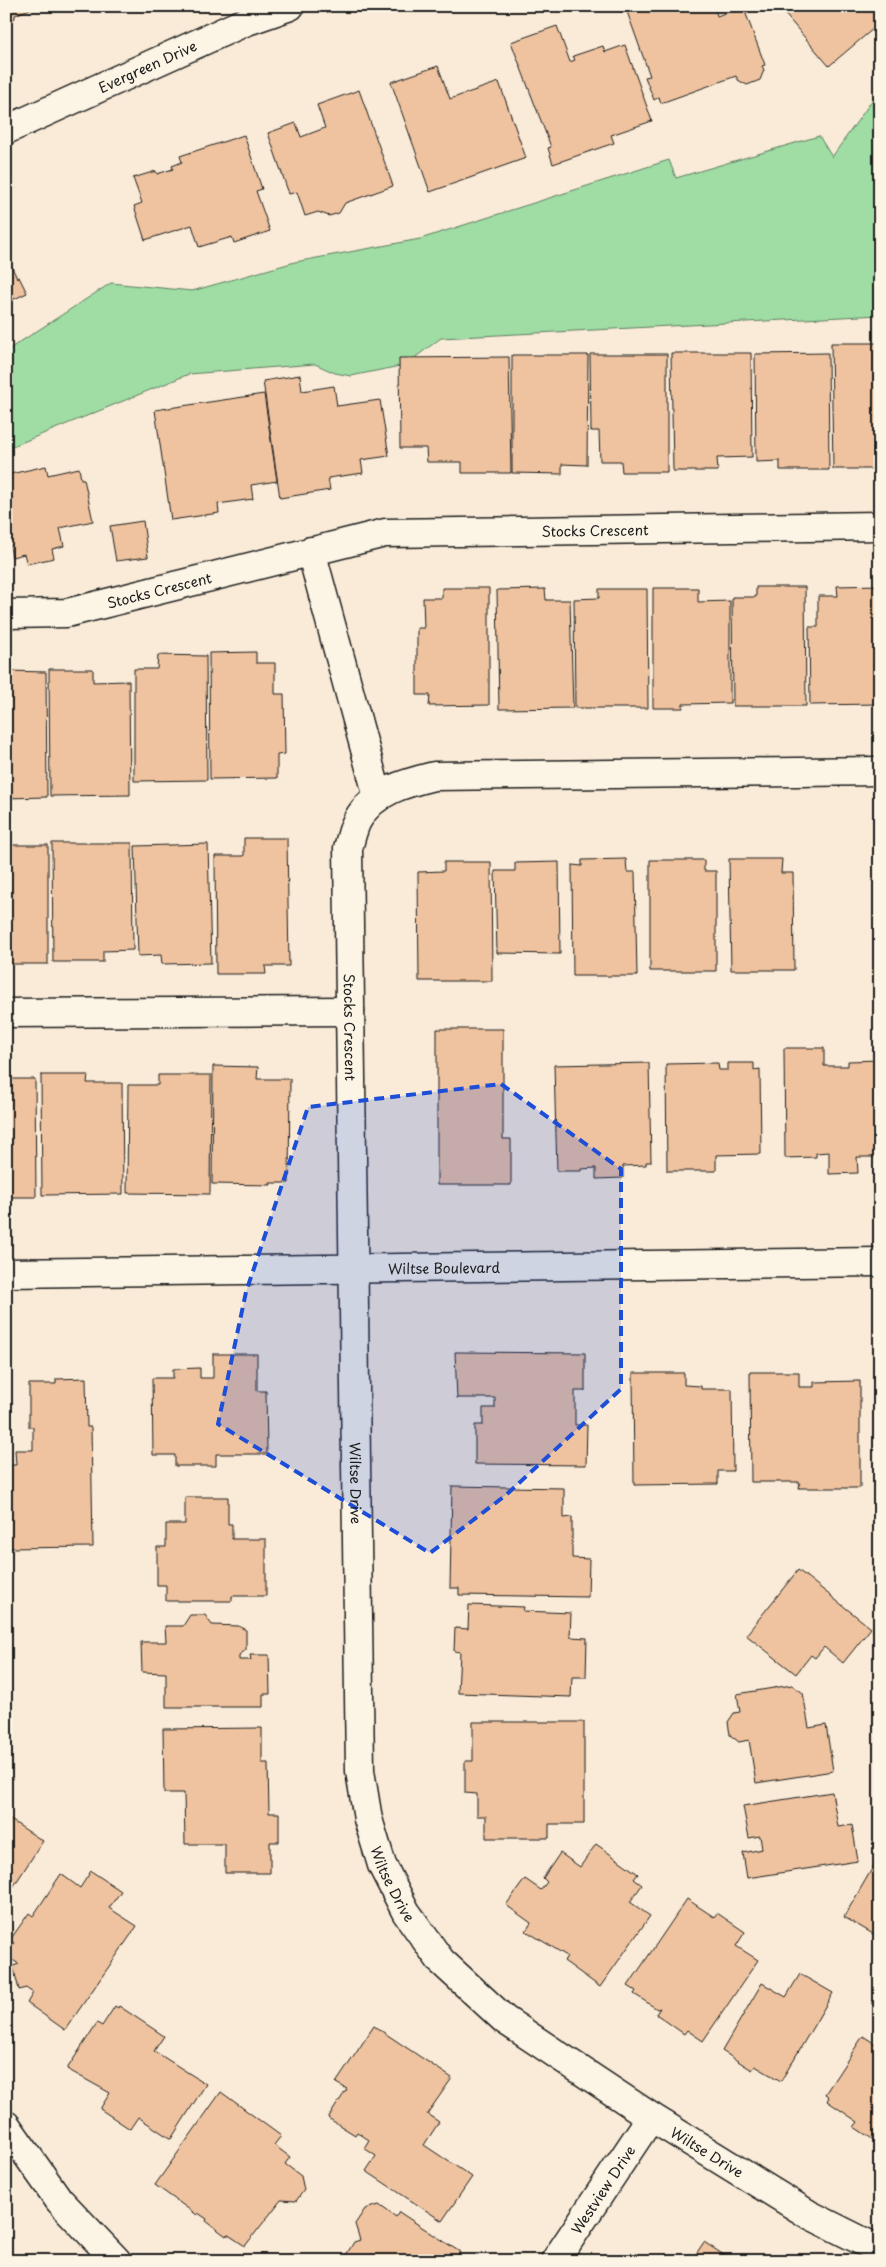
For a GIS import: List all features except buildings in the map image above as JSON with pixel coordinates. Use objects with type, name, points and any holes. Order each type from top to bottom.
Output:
[{"type":"street","name":"Evergreen Drive","points":[[6,130],[247,21],[290,6]]},
{"type":"street","name":"Stocks Crescent","points":[[6,614],[68,613],[385,533],[880,526]]},
{"type":"street","points":[[311,551],[378,797]]},
{"type":"street","name":"Stocks Crescent","points":[[354,1268],[348,848],[358,819],[378,797],[404,783],[434,776],[880,771]]},
{"type":"street","points":[[6,1013],[350,1011]]},
{"type":"street","name":"Wiltse Boulevard","points":[[6,1273],[880,1262]]},
{"type":"street","name":"Wiltse Drive","points":[[354,1268],[360,1771],[368,1819],[382,1865],[406,1912],[440,1961],[505,2020],[651,2117],[808,2214],[880,2250]]},
{"type":"street","name":"Westview Drive","points":[[555,2261],[651,2117]]},
{"type":"street","points":[[6,2125],[59,2200],[117,2261]]},
{"type":"highlighted area","points":[[501,1084],[621,1169],[621,1389],[506,1495],[430,1553],[218,1424],[246,1292],[308,1107]]},
{"type":"green space","points":[[880,89],[880,315],[441,338],[405,365],[351,376],[335,373],[315,364],[189,374],[6,449],[6,351],[111,283],[192,291],[295,262],[420,239],[669,160],[676,178],[819,136],[832,157]]}]
